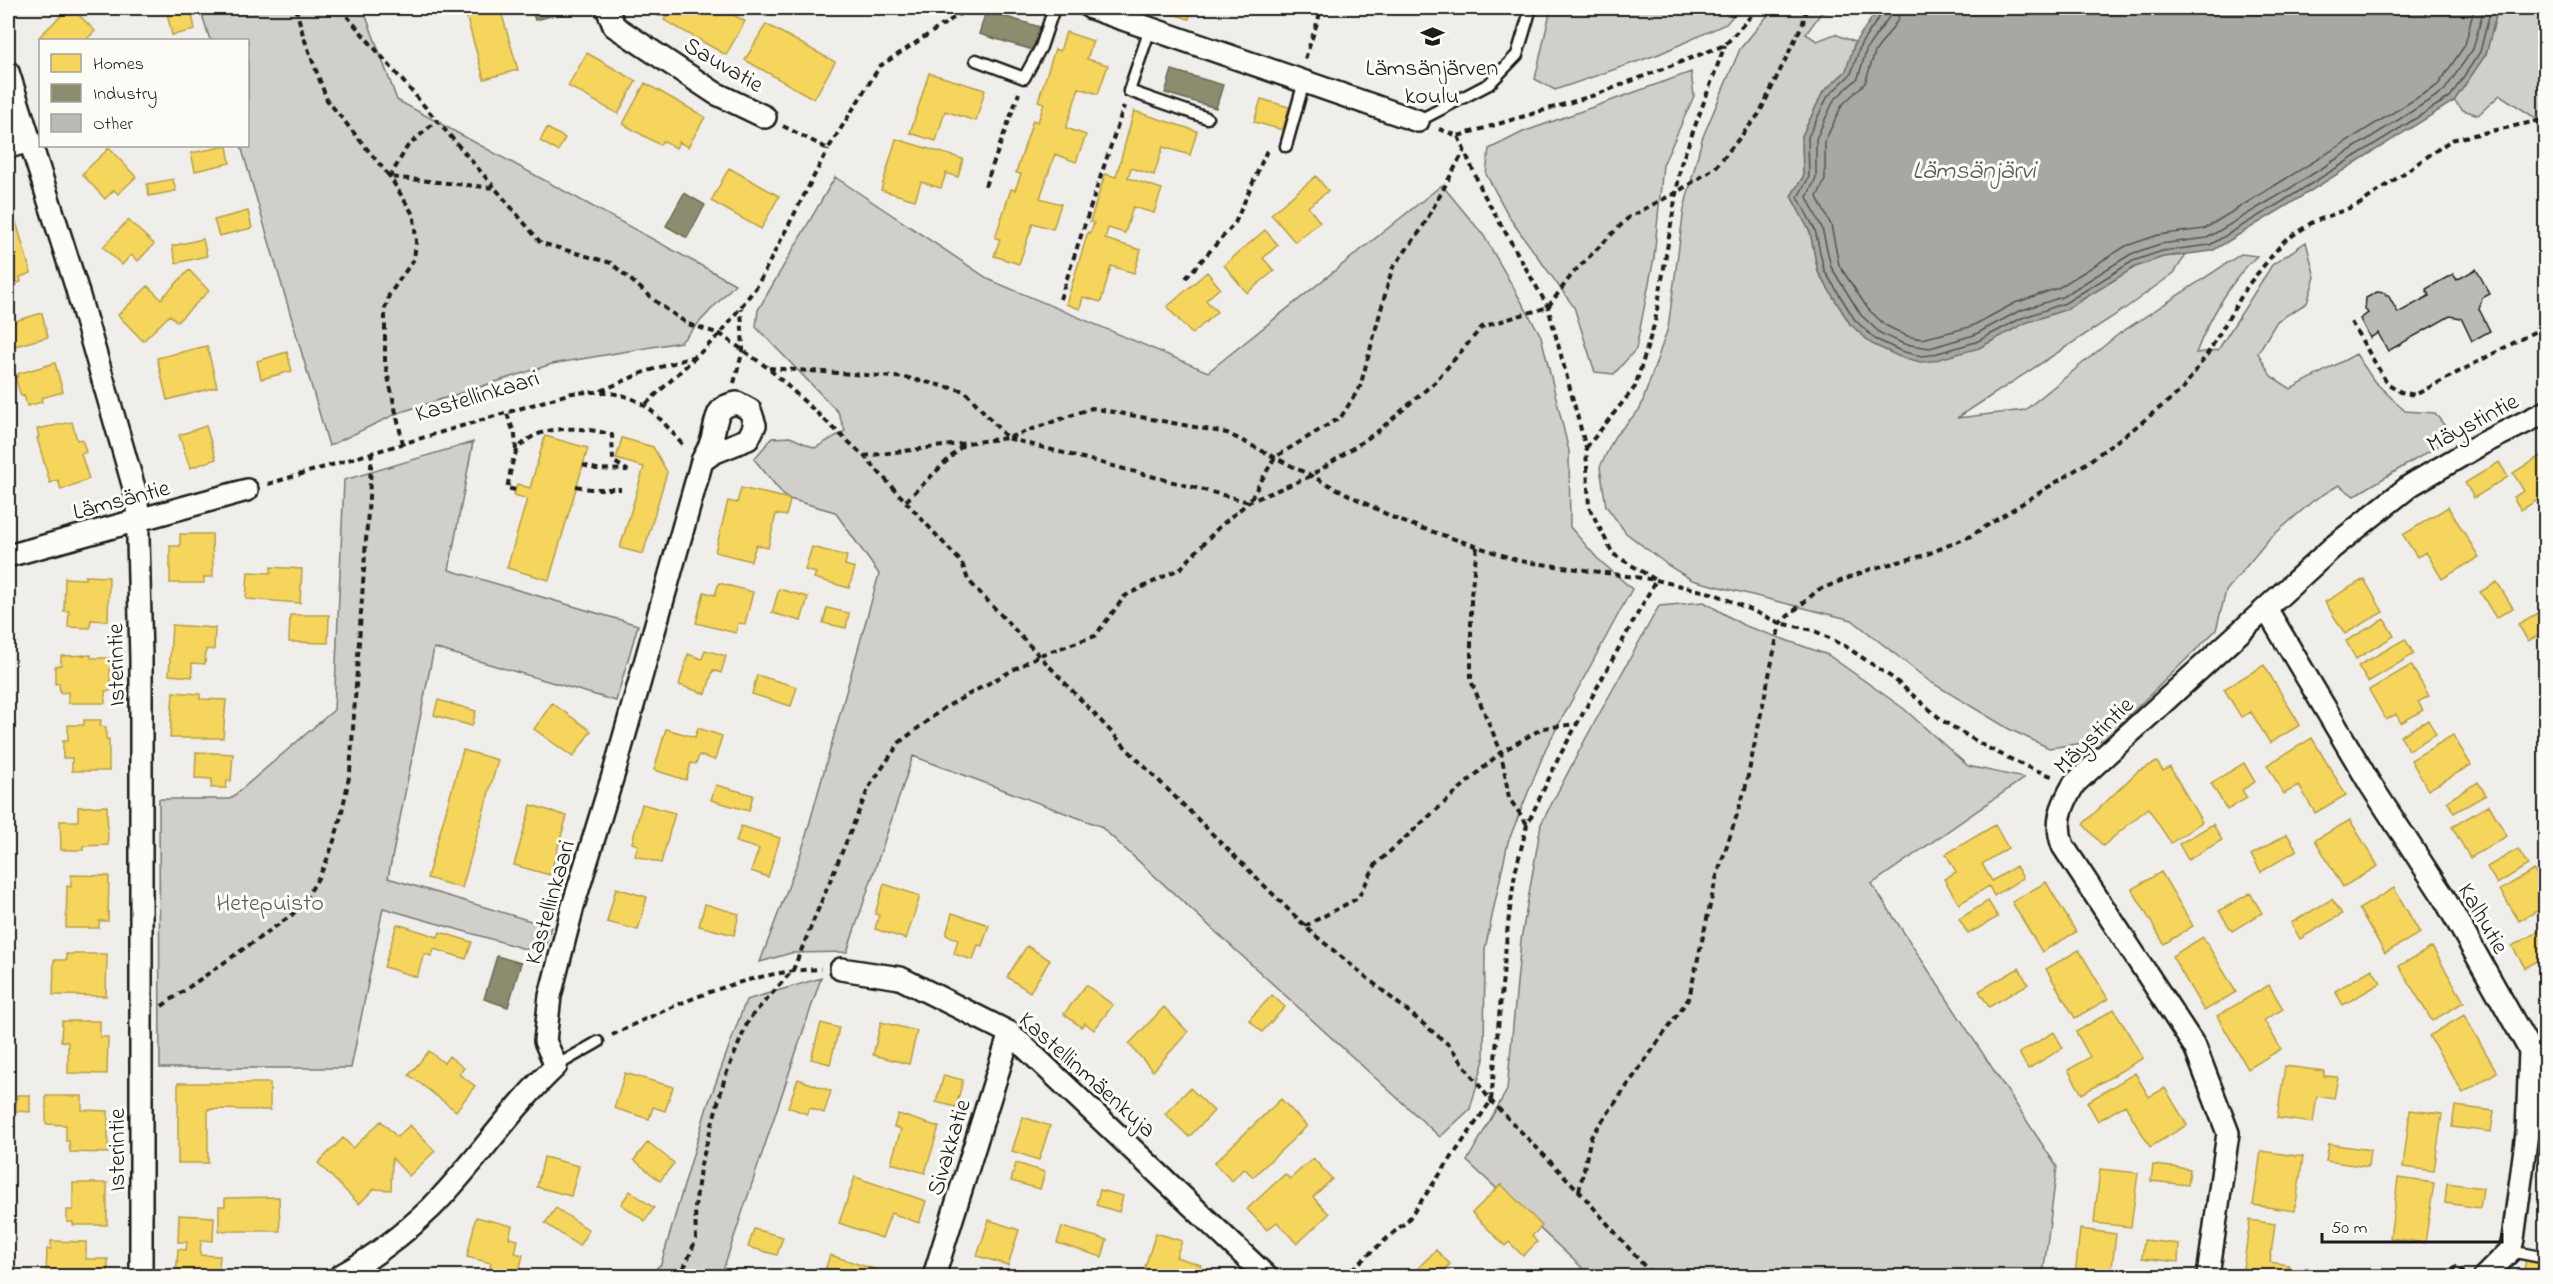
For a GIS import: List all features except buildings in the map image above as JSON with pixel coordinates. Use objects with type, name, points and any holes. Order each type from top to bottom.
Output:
[{"type":"street","name":"Sauvatie","points":[[607,8],[614,26],[715,93],[765,117]]},
{"type":"street","points":[[1093,8],[1418,121]]},
{"type":"street","name":"Isterintie","points":[[8,72],[76,286],[137,498],[141,659],[141,1276]]},
{"type":"street","points":[[8,147],[30,141]]},
{"type":"street","points":[[702,460],[713,453],[741,443],[753,433],[754,417],[750,410],[737,403],[729,404]]},
{"type":"street","name":"Kastellinkaari","points":[[556,1066],[545,1041],[549,996],[702,460],[710,448],[717,414],[729,404]]},
{"type":"street","name":"Mäystintie","points":[[2208,1276],[2228,1133],[2195,1047],[2063,846],[2058,822],[2064,802],[2074,784],[2267,610],[2333,547],[2411,484],[2483,443],[2546,412]]},
{"type":"street","name":"Lämsäntie","points":[[8,556],[247,490]]},
{"type":"street","name":"Kalhutie","points":[[2267,610],[2370,784],[2443,896],[2530,1050],[2527,1133],[2510,1251]]},
{"type":"street","name":"Kastellinmäenkuja","points":[[841,969],[900,978],[1010,1033],[1266,1276]]},
{"type":"street","name":"Sivakkatie","points":[[934,1276],[1010,1033]]},
{"type":"street","points":[[340,1276],[363,1264],[431,1208],[478,1155],[531,1089],[556,1066]]},
{"type":"street","points":[[2485,1276],[2510,1251]]},
{"type":"lane","points":[[976,60],[1024,78],[1041,47],[1054,8]]},
{"type":"lane","points":[[1418,121],[1489,84],[1517,55],[1531,8]]},
{"type":"lane","points":[[1150,29],[1130,91],[1207,118]]},
{"type":"lane","points":[[1286,146],[1301,81]]},
{"type":"lane","points":[[556,1066],[598,1042]]},
{"type":"lane","points":[[2510,1251],[2546,1258]]},
{"type":"path","points":[[296,8],[303,35],[327,100],[390,177],[414,216],[416,242],[414,260],[389,295],[385,309],[385,363],[403,444]]},
{"type":"path","points":[[340,8],[541,243],[611,263],[658,304],[688,324],[720,334],[768,368],[864,456],[962,563],[968,580],[1132,754],[1305,926],[1449,1045],[1491,1101],[1579,1191],[1653,1276]]},
{"type":"path","points":[[702,460],[688,452],[659,416],[646,404],[720,334],[757,286],[828,149],[880,66],[969,8]]},
{"type":"path","points":[[1301,81],[1322,8]]},
{"type":"path","points":[[1586,448],[1635,387],[1655,322],[1681,164],[1725,45],[1758,8]]},
{"type":"path","points":[[676,1276],[686,1264],[696,1239],[695,1208],[700,1168],[725,1077],[749,1019],[793,970],[869,786],[900,742],[944,708],[1040,655],[1095,636],[1125,596],[1182,568],[1219,526],[1249,502],[1311,476],[1377,432],[1427,389],[1482,327],[1548,307],[1573,273],[1629,217],[1677,192],[1715,168],[1759,114],[1803,23],[1806,8]]},
{"type":"path","points":[[1418,121],[1458,136],[1594,95],[1725,45]]},
{"type":"path","points":[[985,186],[1024,78]]},
{"type":"path","points":[[1060,299],[1101,170],[1130,91]]},
{"type":"path","points":[[765,117],[828,149]]},
{"type":"path","points":[[1579,1191],[1591,1137],[1689,998],[1716,879],[1745,790],[1780,623],[1818,590],[1871,569],[1925,555],[1969,537],[2085,464],[2132,430],[2182,390],[2248,285],[2284,241],[2313,222],[2360,204],[2451,140],[2546,119]]},
{"type":"path","points":[[390,177],[407,147],[437,120]]},
{"type":"path","points":[[1458,136],[1483,193],[1548,307],[1586,448],[1589,507],[1612,554],[1656,580]]},
{"type":"path","points":[[1186,278],[1235,223],[1268,148]]},
{"type":"path","points":[[2546,149],[2542,169],[2546,186]]},
{"type":"path","points":[[1249,502],[1275,457],[1341,417],[1360,387],[1392,269],[1420,230],[1464,151]]},
{"type":"path","points":[[390,177],[495,188]]},
{"type":"path","points":[[729,404],[743,350],[741,307]]},
{"type":"path","points":[[2351,322],[2387,383],[2402,392],[2415,395],[2536,331],[2541,315]]},
{"type":"path","points":[[600,391],[642,373],[697,356]]},
{"type":"path","points":[[768,368],[908,378],[965,391],[1007,438],[1249,502]]},
{"type":"path","name":"Kastellinkaari","points":[[247,490],[572,393],[600,391],[646,404]]},
{"type":"path","points":[[864,456],[1007,438],[1092,408],[1227,433],[1398,520],[1477,547],[1520,561],[1656,580],[1715,594],[1780,623],[1813,630],[1845,646],[1894,679],[1943,721],[1986,747],[2025,766],[2074,784]]},
{"type":"path","points":[[507,414],[515,435],[516,452],[507,488],[515,490]]},
{"type":"path","points":[[516,452],[529,438],[540,431],[557,429],[605,433],[612,435],[614,441],[613,461],[627,470],[596,469],[583,465]]},
{"type":"path","points":[[906,501],[965,443]]},
{"type":"path","points":[[142,1020],[292,915],[309,896],[324,871],[340,823],[350,772],[372,453]]},
{"type":"path","points":[[576,486],[590,489],[621,489]]},
{"type":"path","points":[[1477,547],[1471,595],[1471,681],[1502,752],[1509,798],[1527,825]]},
{"type":"path","points":[[1344,1276],[1408,1220],[1491,1101],[1508,924],[1515,873],[1527,825],[1558,757],[1656,580]]},
{"type":"path","points":[[1305,926],[1358,898],[1376,864],[1502,752],[1543,728],[1577,724]]},
{"type":"path","points":[[598,1042],[656,1013],[721,988],[793,970],[841,969]]},
{"type":"path","points":[[2444,1276],[2458,1266],[2467,1276]]},
{"type":"green space","points":[[200,8],[363,8],[397,100],[735,284],[681,342],[552,364],[398,413],[329,446],[241,147],[249,147],[249,39],[210,39]]},
{"type":"green space","points":[[1551,8],[1740,8],[1726,24],[1659,54],[1555,90],[1535,79]]},
{"type":"green space","points":[[1774,8],[1851,8],[1821,13],[1806,34],[1817,41],[1835,34],[1855,42],[1846,71],[1823,92],[1802,136],[1803,177],[1791,196],[1810,232],[1818,272],[1850,324],[1979,348],[2025,323],[2067,309],[2135,267],[2163,257],[2186,255],[2174,273],[2123,310],[1957,418],[2025,410],[2120,333],[2241,254],[2257,256],[2239,276],[2222,301],[2196,353],[2218,350],[2272,265],[2306,242],[2315,277],[2307,303],[2277,321],[2258,353],[2271,376],[2291,389],[2356,354],[2374,381],[2405,411],[2435,413],[2453,437],[2354,496],[2339,485],[2314,500],[2269,539],[2226,591],[2216,630],[2104,740],[2049,748],[2009,729],[1929,681],[1852,620],[1692,580],[1669,566],[1626,533],[1606,506],[1600,467],[1615,436],[1640,409],[1668,328],[1684,209],[1702,139],[1740,49]]},
{"type":"green space","points":[[2498,8],[2545,8],[2545,117],[2540,121],[2500,95],[2478,115],[2463,110],[2454,101],[2486,54]]},
{"type":"green space","points":[[1691,72],[1694,96],[1663,165],[1654,258],[1636,349],[1614,374],[1595,372],[1574,307],[1511,220],[1486,174],[1489,149],[1523,132]]},
{"type":"green space","points":[[835,177],[990,280],[1208,372],[1442,185],[1484,236],[1541,336],[1569,451],[1570,527],[1597,558],[1632,589],[1546,748],[1508,842],[1485,949],[1484,1060],[1470,1109],[1440,1137],[1100,826],[913,756],[847,952],[791,953],[760,962],[802,850],[879,574],[835,512],[786,498],[754,459],[772,438],[790,437],[815,448],[845,431],[838,412],[756,327],[758,310]]},
{"type":"green space","name":"Hetepuisto","points":[[473,442],[449,570],[638,625],[616,701],[434,648],[388,878],[551,927],[543,954],[383,908],[351,1068],[160,1068],[159,799],[230,799],[334,710],[344,480]]},
{"type":"green space","points":[[1704,602],[1743,625],[1828,655],[1903,708],[1968,766],[2024,778],[1872,884],[2057,1167],[2043,1276],[1591,1276],[1467,1161],[1507,1090],[1521,940],[1541,824],[1659,606]]},
{"type":"green space","points":[[821,978],[721,1276],[648,1276],[661,1264],[707,1107],[746,1000]]},
{"type":"water","name":"Lämsänjärvi","points":[[1879,8],[2498,8],[2486,54],[2454,101],[2288,205],[2212,251],[2163,257],[2135,267],[2067,309],[2025,323],[1979,348],[1921,362],[1900,357],[1872,344],[1850,324],[1818,272],[1810,232],[1791,196],[1803,177],[1802,136],[1823,92],[1846,71],[1855,42]]},
{"type":"place","name":"Lämsänjärven koulu","points":[[1432,37]]}]
